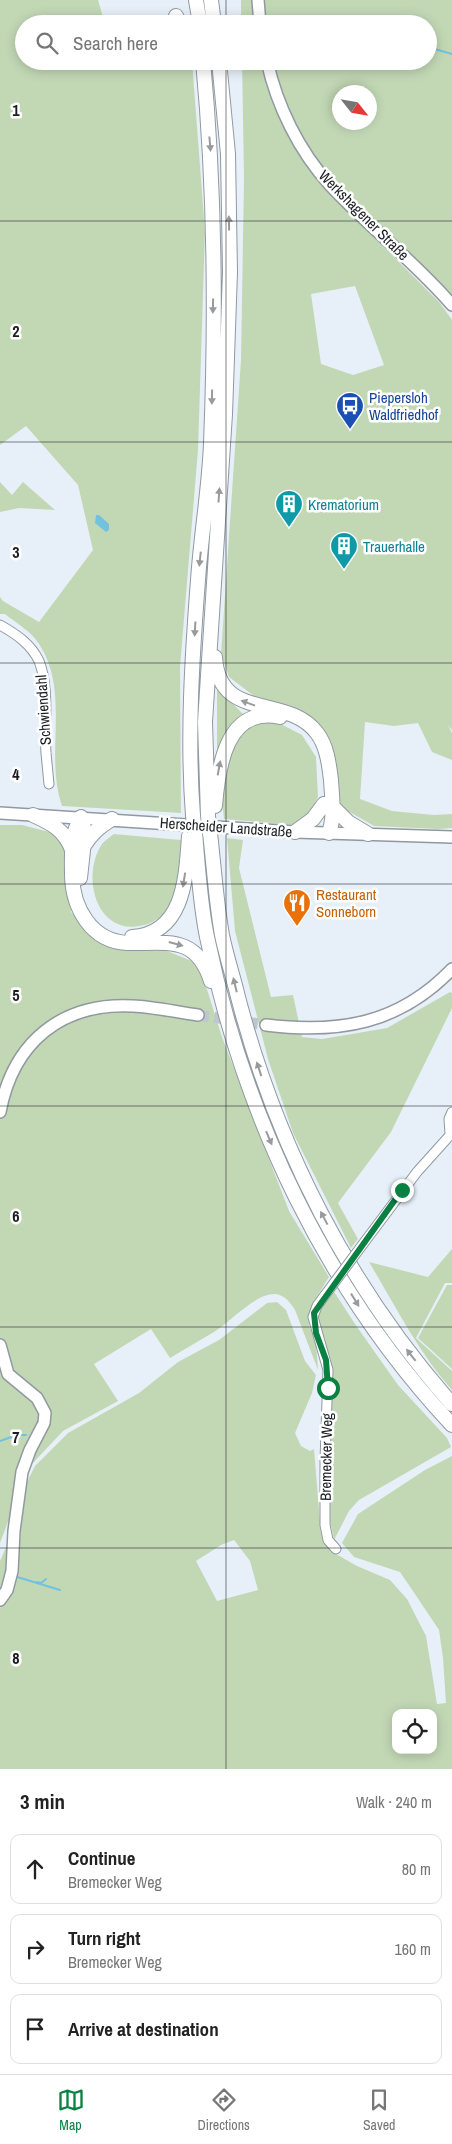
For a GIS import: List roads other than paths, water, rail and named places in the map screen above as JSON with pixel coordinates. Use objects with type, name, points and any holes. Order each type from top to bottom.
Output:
[{"type":"highway","points":[[196,0],[198,15]]},
{"type":"highway","points":[[211,0],[213,15]]},
{"type":"highway","points":[[222,0],[222,15]]},
{"type":"highway","points":[[199,70],[206,95]]},
{"type":"highway","points":[[204,70],[211,157],[213,269],[211,446],[198,581],[191,725],[192,832],[207,936],[229,1027],[258,1114],[276,1156],[317,1238],[364,1315],[396,1359],[437,1397],[452,1404]]},
{"type":"highway","points":[[220,70],[228,154],[230,272],[225,414],[205,722],[211,838],[223,936],[247,1032],[263,1081],[288,1145],[330,1230],[374,1304],[437,1397],[452,1425]]},
{"type":"highway","points":[[212,614],[215,666],[222,683],[234,697],[242,701],[292,714],[309,724],[318,733],[326,750],[329,762],[328,805],[295,832]]},
{"type":"highway","points":[[211,817],[219,764],[226,744],[246,722],[265,716],[276,716],[293,721],[307,730],[318,745],[328,805],[333,822],[329,833]]},
{"type":"highway","points":[[328,805],[348,822],[368,834]]},
{"type":"highway","points":[[33,815],[59,829],[69,843],[77,849],[82,902],[86,911],[94,922],[120,936],[136,936],[154,931],[163,925],[177,905],[184,886],[192,832]]},
{"type":"highway","points":[[81,817],[84,832],[77,849],[75,898],[82,915],[100,934],[117,941],[171,942],[191,950],[203,962],[208,972],[217,1001],[229,1027]]},
{"type":"highway","points":[[77,849],[98,828],[112,819]]},
{"type":"main road","points":[[258,0],[259,15]]},
{"type":"main road","name":"Werkshagener Straße","points":[[269,70],[277,98],[287,119],[315,166],[341,196],[416,267],[452,305]]},
{"type":"main road","name":"Herscheider Landstraße","points":[[0,813],[295,832],[452,837]]},
{"type":"main road","points":[[266,1025],[298,1029],[318,1029],[369,1021],[419,997],[440,982],[452,969]]},
{"type":"main road","points":[[0,1112],[8,1084],[30,1043],[44,1031],[66,1017],[95,1007],[116,1006],[134,1006],[198,1015]]},
{"type":"main road","points":[[0,1345],[8,1374],[37,1398],[45,1413],[44,1423],[30,1450],[22,1472],[14,1531],[12,1571],[6,1590],[0,1600]]},
{"type":"street","name":"Schwiendahl","points":[[0,625],[18,635],[30,648],[38,660],[44,678],[46,753],[49,784]]},
{"type":"street","name":"Bremecker Weg","points":[[336,1549],[328,1540],[325,1525],[328,1370],[313,1317],[317,1306],[416,1172],[451,1134],[450,1119],[452,1112]]},
{"type":"water","points":[[96,515],[99,515],[109,524],[109,530],[106,532],[95,523]]},
{"type":"waterway","points":[[437,50],[452,54]]},
{"type":"waterway","points":[[0,1441],[17,1435],[26,1435]]},
{"type":"waterway","points":[[14,1576],[60,1590]]},
{"type":"waterway","points":[[37,1582],[41,1583],[46,1579]]},
{"type":"tunnel","points":[[198,1015],[266,1025]]},
{"type":"place","name":"Piepersloh Waldfriedhof","points":[[350,430]]},
{"type":"place","name":"Krematorium","points":[[289,528]]},
{"type":"place","name":"Trauerhalle","points":[[344,570]]},
{"type":"place","name":"Restaurant Sonneborn","points":[[297,927]]}]
